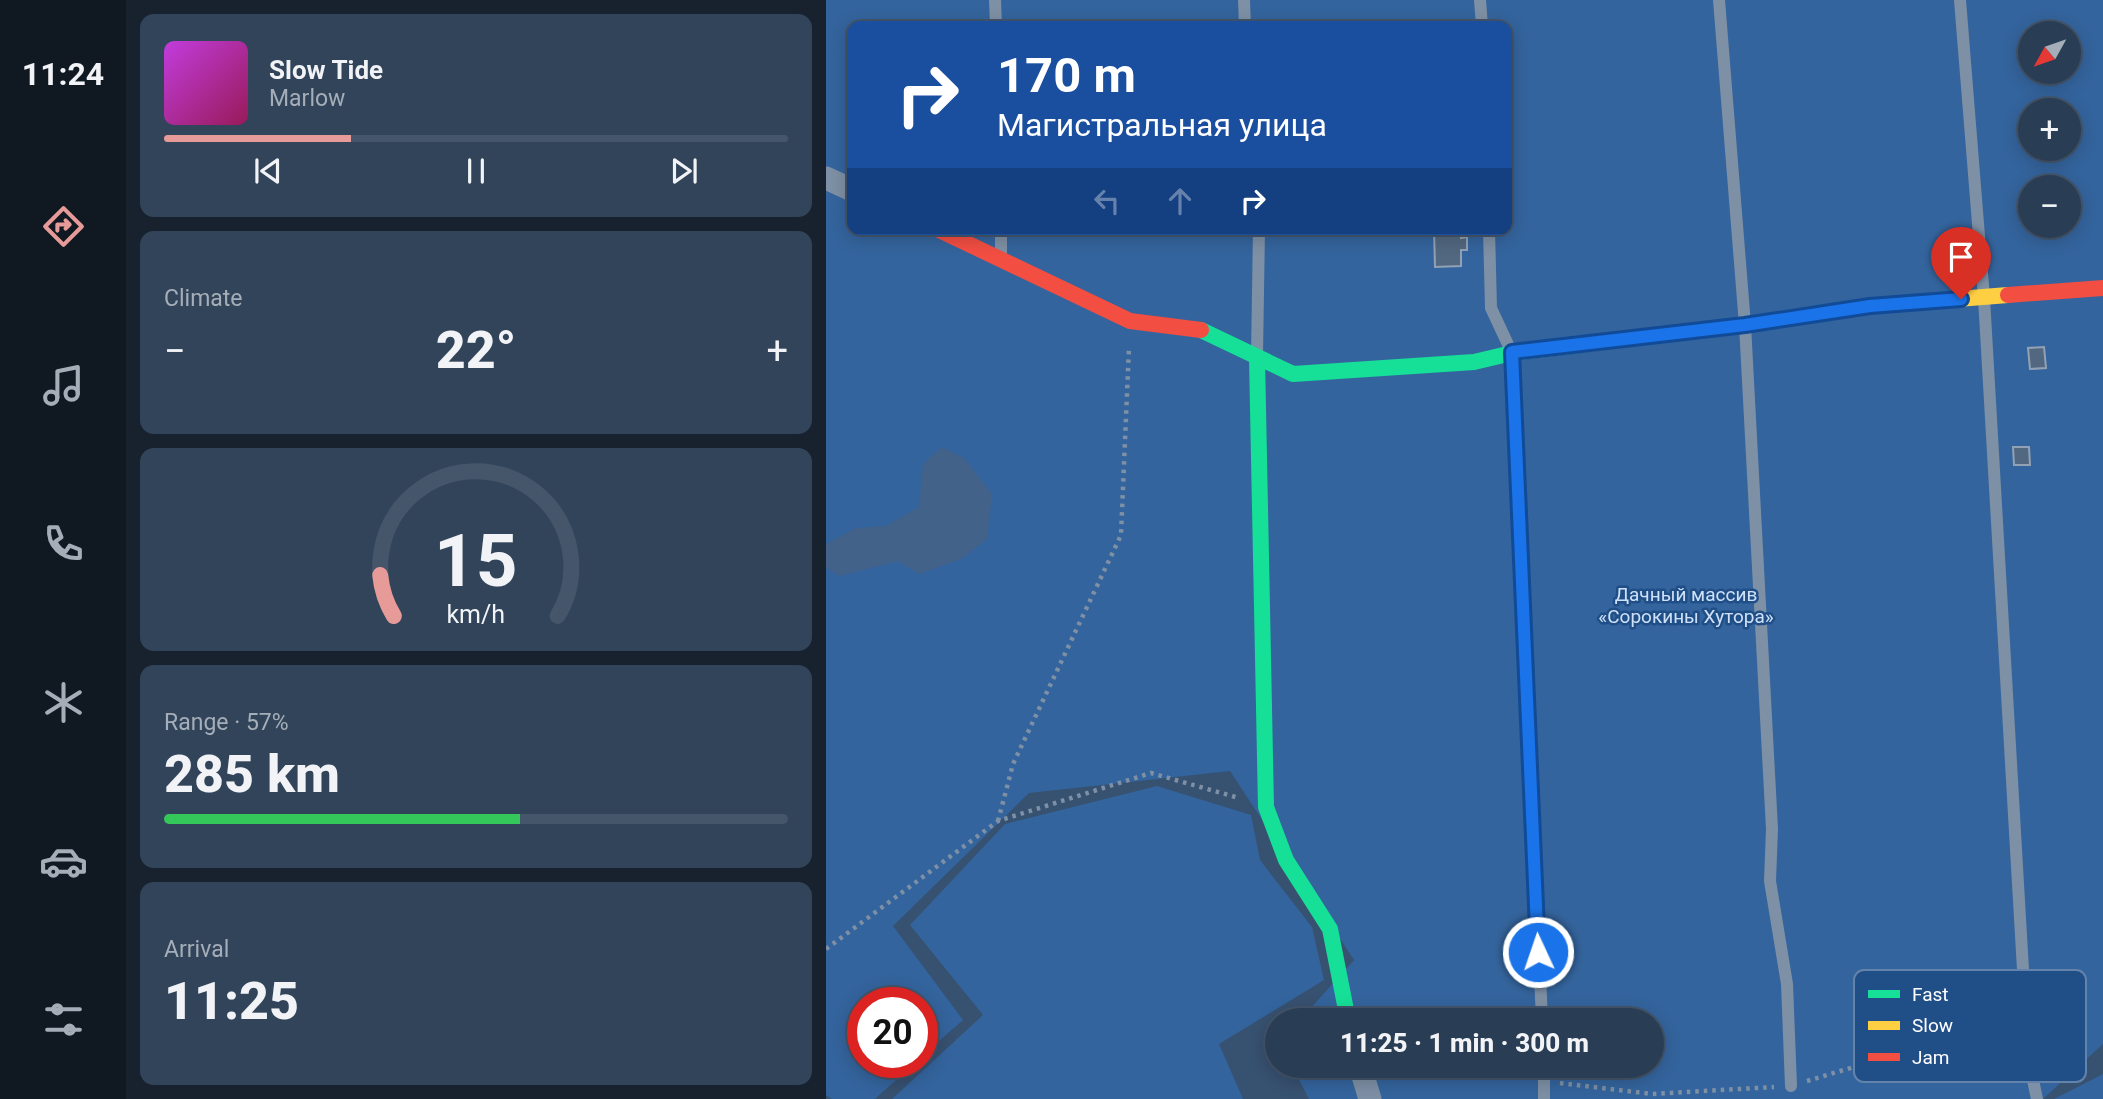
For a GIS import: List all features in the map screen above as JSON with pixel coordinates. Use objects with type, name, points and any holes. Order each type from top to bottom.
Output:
[{"type":"street","points":[[826,178],[847,188]]},
{"type":"street","points":[[950,235],[1130,321],[1194,327],[1293,373],[1474,362],[1512,352],[1745,325],[1870,306],[2103,288]]},
{"type":"street","points":[[1257,358],[1266,807],[1286,860],[1330,929],[1346,1008]]},
{"type":"street","points":[[1364,1078],[1370,1099]]},
{"type":"lane","points":[[995,0],[996,21]]},
{"type":"lane","points":[[1244,0],[1245,21]]},
{"type":"lane","points":[[1480,0],[1482,21]]},
{"type":"lane","points":[[1719,0],[1745,325],[1772,829],[1770,881],[1787,984],[1791,1086]]},
{"type":"lane","points":[[1960,0],[1984,298],[2023,970]]},
{"type":"lane","points":[[1001,235],[1001,259]]},
{"type":"lane","points":[[1257,358],[1259,235]]},
{"type":"lane","points":[[1489,235],[1491,309],[1512,352],[1541,1008]]},
{"type":"lane","points":[[1544,1078],[1544,1099]]},
{"type":"path","points":[[998,821],[1013,764],[1121,536],[1130,321]]},
{"type":"path","points":[[826,949],[998,821],[1151,773],[1266,807]]},
{"type":"green space","name":"Дачный массив «Сорокины Хутора»","points":[[826,0],[2103,0],[2103,1044],[2086,1060],[2086,970],[1854,970],[1854,1082],[2062,1082],[2043,1099],[1309,1099],[1298,1078],[1664,1078],[1664,1008],[1311,1008],[1354,960],[1230,771],[1029,793],[893,926],[963,1020],[938,1042],[938,987],[847,987],[847,1078],[898,1078],[875,1099],[832,1099],[826,1095]]},
{"type":"green space","points":[[1157,786],[1251,815],[1260,860],[1312,927],[1324,980],[1278,1008],[1265,1008],[1265,1016],[1219,1044],[1243,1099],[892,1099],[915,1078],[938,1078],[938,1057],[983,1015],[910,925],[1005,824]]},
{"type":"green space","points":[[2103,1074],[2103,1099],[2054,1099]]},
{"type":"shaded area","points":[[942,447],[964,458],[992,494],[987,539],[961,559],[919,574],[898,561],[839,576],[826,567],[826,544],[856,528],[886,526],[919,507],[923,464]]},
{"type":"building","points":[[1434,235],[1467,237],[1467,250],[1461,250],[1461,266],[1435,267]]},
{"type":"building","points":[[2044,347],[2046,368],[2030,369],[2028,348]]},
{"type":"building","points":[[2013,447],[2029,447],[2030,465],[2014,465]]},
{"type":"traffic: fast","points":[[1201,330],[1293,374],[1474,362],[1512,353],[1736,326]]},
{"type":"traffic: fast","points":[[1257,358],[1266,807],[1286,860],[1330,929],[1346,1008]]},
{"type":"traffic: slow","points":[[1736,326],[1870,306],[2008,295]]},
{"type":"traffic: jam","points":[[950,235],[1130,321],[1201,330]]},
{"type":"traffic: jam","points":[[2008,295],[2103,288]]},
{"type":"route","points":[[1538,952],[1512,352],[1745,325],[1870,306],[1961,299]]}]
